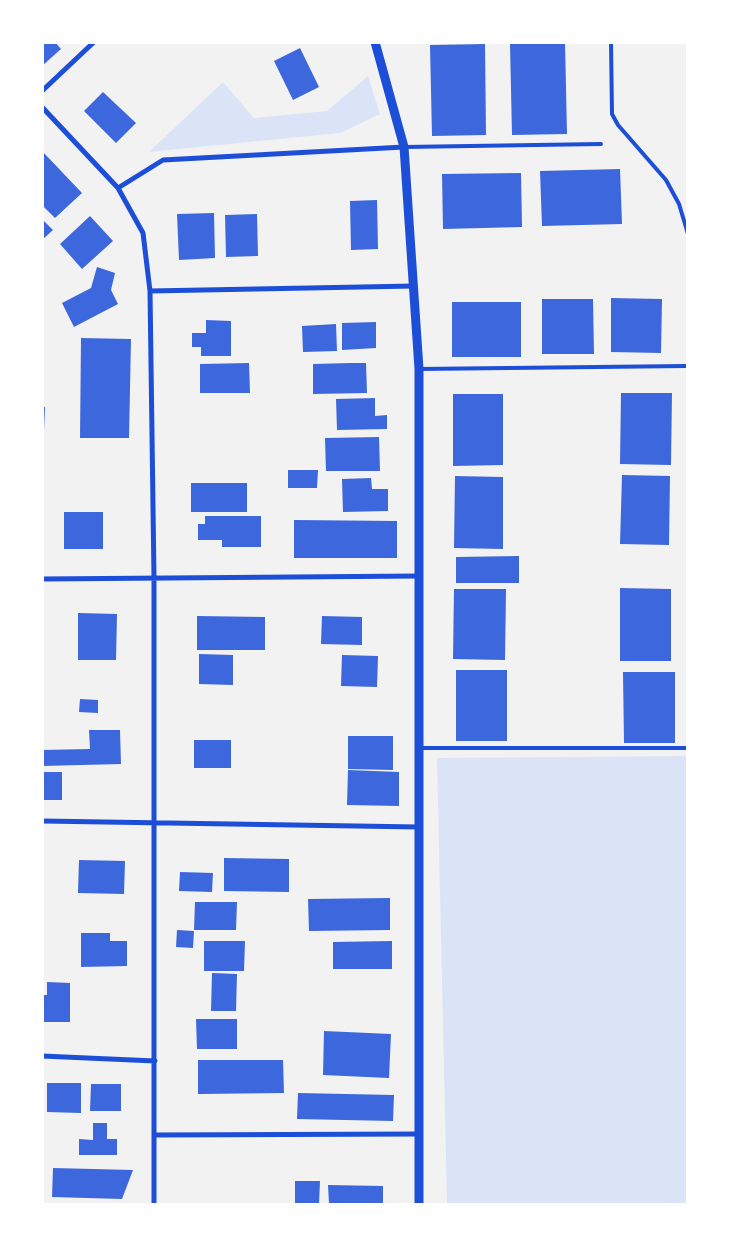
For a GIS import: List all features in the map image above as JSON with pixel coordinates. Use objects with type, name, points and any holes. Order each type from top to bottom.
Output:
[{"type":"street","points":[[42,91],[94,42]]},
{"type":"street","points":[[375,42],[404,147],[419,369],[419,1204]]},
{"type":"street","points":[[42,106],[118,188],[143,233],[150,291],[154,578],[154,1204]]},
{"type":"street","points":[[118,188],[163,160],[404,147]]},
{"type":"street","points":[[150,291],[414,286]]},
{"type":"street","points":[[42,578],[419,576]]},
{"type":"street","points":[[42,821],[420,827]]},
{"type":"street","points":[[42,1056],[155,1060]]},
{"type":"street","points":[[154,1135],[419,1134]]},
{"type":"lane","points":[[611,42],[612,114],[618,125],[666,180],[679,204],[688,234]]},
{"type":"lane","points":[[404,147],[601,144]]},
{"type":"lane","points":[[419,369],[686,366]]},
{"type":"lane","points":[[420,748],[688,748]]},
{"type":"shaded area","points":[[368,76],[380,114],[340,133],[149,152],[223,82],[254,118],[327,111]]},
{"type":"shaded area","points":[[687,756],[687,1204],[447,1204],[437,758]]},
{"type":"building","points":[[42,42],[55,42],[61,49],[42,66]]},
{"type":"building","points":[[565,42],[567,134],[512,135],[510,43]]},
{"type":"building","points":[[485,44],[486,135],[432,136],[430,45]]},
{"type":"building","points":[[300,48],[319,87],[293,100],[274,61]]},
{"type":"building","points":[[103,92],[136,123],[116,143],[84,111]]},
{"type":"building","points":[[42,151],[82,193],[55,218],[42,205]]},
{"type":"building","points":[[620,169],[622,224],[542,226],[540,171]]},
{"type":"building","points":[[521,173],[522,227],[443,229],[442,174]]},
{"type":"building","points":[[377,200],[378,249],[351,250],[350,201]]},
{"type":"building","points":[[214,213],[215,258],[179,260],[177,214]]},
{"type":"building","points":[[257,214],[258,256],[226,257],[225,215]]},
{"type":"building","points":[[90,216],[113,241],[82,269],[60,244]]},
{"type":"building","points":[[42,219],[53,230],[42,240]]},
{"type":"building","points":[[97,267],[115,273],[111,290],[118,304],[74,327],[62,303],[91,288]]},
{"type":"building","points":[[611,298],[662,299],[661,353],[611,352]]},
{"type":"building","points":[[542,299],[593,299],[594,354],[542,354]]},
{"type":"building","points":[[452,302],[521,302],[521,357],[452,357]]},
{"type":"building","points":[[206,320],[231,321],[231,356],[201,356],[201,347],[192,347],[192,333],[206,333]]},
{"type":"building","points":[[376,322],[376,348],[342,350],[342,323]]},
{"type":"building","points":[[336,324],[337,351],[303,352],[302,326]]},
{"type":"building","points":[[81,338],[131,339],[129,438],[80,438]]},
{"type":"building","points":[[249,363],[250,393],[200,393],[200,364]]},
{"type":"building","points":[[366,363],[367,393],[313,394],[313,364]]},
{"type":"building","points":[[621,393],[672,393],[671,465],[620,464]]},
{"type":"building","points":[[453,394],[503,394],[503,465],[453,466]]},
{"type":"building","points":[[375,398],[375,416],[387,415],[387,429],[337,430],[336,399]]},
{"type":"building","points":[[42,407],[45,407],[44,430],[42,430]]},
{"type":"building","points":[[379,437],[380,471],[326,471],[325,438]]},
{"type":"building","points":[[288,470],[318,470],[317,488],[288,488]]},
{"type":"building","points":[[622,475],[670,476],[669,545],[620,544]]},
{"type":"building","points":[[455,476],[503,477],[503,549],[454,548]]},
{"type":"building","points":[[371,478],[372,489],[388,489],[388,511],[343,512],[342,479]]},
{"type":"building","points":[[191,483],[247,483],[247,512],[191,512]]},
{"type":"building","points":[[64,512],[103,512],[103,549],[64,549]]},
{"type":"building","points":[[205,516],[261,516],[261,547],[222,547],[222,540],[198,540],[198,524],[205,524]]},
{"type":"building","points":[[294,520],[397,521],[397,558],[294,558]]},
{"type":"building","points":[[519,556],[519,583],[456,583],[456,557]]},
{"type":"building","points":[[620,588],[671,589],[671,661],[620,661]]},
{"type":"building","points":[[454,589],[506,589],[505,660],[453,659]]},
{"type":"building","points":[[78,613],[117,614],[116,660],[78,660]]},
{"type":"building","points":[[197,616],[265,617],[265,650],[197,650]]},
{"type":"building","points":[[322,616],[362,617],[362,645],[321,644]]},
{"type":"building","points":[[199,654],[233,655],[233,685],[199,684]]},
{"type":"building","points":[[342,655],[378,656],[377,687],[341,686]]},
{"type":"building","points":[[456,670],[507,670],[507,741],[456,741]]},
{"type":"building","points":[[623,672],[675,672],[675,743],[624,743]]},
{"type":"building","points":[[80,699],[98,700],[98,713],[79,712]]},
{"type":"building","points":[[89,730],[120,730],[121,764],[42,766],[42,750],[90,749]]},
{"type":"building","points":[[348,736],[393,736],[393,770],[348,769]]},
{"type":"building","points":[[194,740],[231,740],[231,768],[194,768]]},
{"type":"building","points":[[348,770],[399,772],[399,806],[347,805]]},
{"type":"building","points":[[42,772],[62,772],[62,800],[42,800]]},
{"type":"building","points":[[224,858],[289,859],[289,892],[224,891]]},
{"type":"building","points":[[79,860],[125,861],[124,894],[78,893]]},
{"type":"building","points":[[180,872],[213,873],[212,892],[179,891]]},
{"type":"building","points":[[390,898],[390,930],[309,931],[308,899]]},
{"type":"building","points":[[195,902],[237,902],[236,930],[194,930]]},
{"type":"building","points":[[177,930],[194,931],[193,948],[176,947]]},
{"type":"building","points":[[81,933],[110,933],[110,941],[127,941],[127,966],[81,967]]},
{"type":"building","points":[[204,941],[245,941],[244,971],[204,971]]},
{"type":"building","points":[[392,941],[392,969],[333,969],[333,942]]},
{"type":"building","points":[[212,973],[237,974],[236,1011],[211,1011]]},
{"type":"building","points":[[47,982],[70,983],[70,1022],[42,1022],[42,995],[47,995]]},
{"type":"building","points":[[196,1019],[237,1019],[237,1049],[197,1049]]},
{"type":"building","points":[[324,1031],[391,1034],[389,1078],[323,1075]]},
{"type":"building","points":[[198,1060],[283,1060],[284,1093],[198,1094]]},
{"type":"building","points":[[47,1083],[81,1083],[81,1113],[47,1112]]},
{"type":"building","points":[[91,1084],[121,1084],[121,1111],[90,1111]]},
{"type":"building","points":[[298,1093],[394,1095],[393,1121],[297,1119]]},
{"type":"building","points":[[93,1123],[107,1123],[107,1139],[117,1139],[117,1155],[79,1155],[79,1139],[93,1140]]},
{"type":"building","points":[[53,1168],[133,1170],[122,1199],[52,1197]]},
{"type":"building","points":[[295,1181],[320,1181],[319,1204],[295,1204]]},
{"type":"building","points":[[328,1185],[383,1186],[383,1204],[329,1204]]}]
